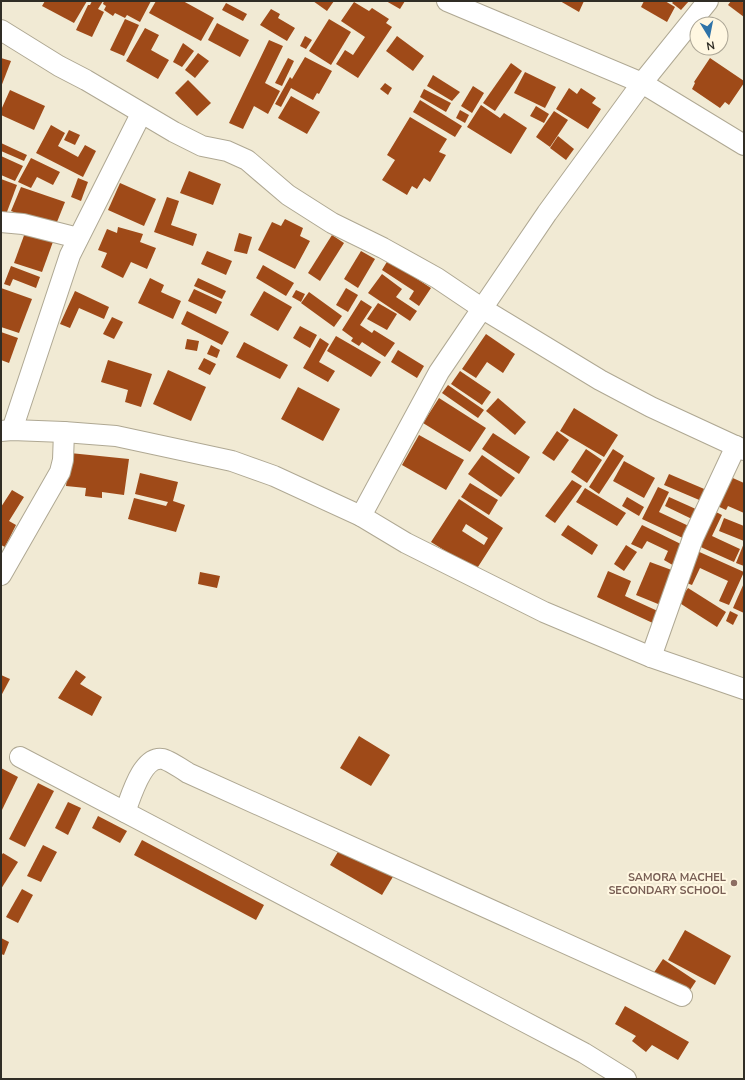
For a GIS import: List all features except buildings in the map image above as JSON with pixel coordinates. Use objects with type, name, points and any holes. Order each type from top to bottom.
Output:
[{"type":"street","points":[[447,1],[642,83],[744,145]]},
{"type":"street","points":[[361,516],[439,372],[547,214],[642,83],[708,1]]},
{"type":"street","points":[[1,30],[141,114],[174,132],[202,146],[227,151],[247,160],[288,195],[332,223],[383,248],[437,278],[483,309],[600,380],[651,407],[740,448],[693,538],[651,657]]},
{"type":"street","points":[[141,114],[70,255],[7,431],[64,432],[116,436],[196,452],[232,461],[274,476],[361,516],[406,543],[544,612],[651,657],[744,689]]},
{"type":"street","points":[[1,222],[23,224],[78,238]]},
{"type":"street","points":[[1,575],[60,472],[63,460],[64,432]]},
{"type":"street","points":[[20,757],[584,1053],[626,1079]]},
{"type":"street","points":[[125,812],[143,769],[153,761],[163,759],[196,776],[682,996]]},
{"type":"place","name":"SAMORA MACHEL SECONDARY SCHOOL","points":[[734,883]]}]
